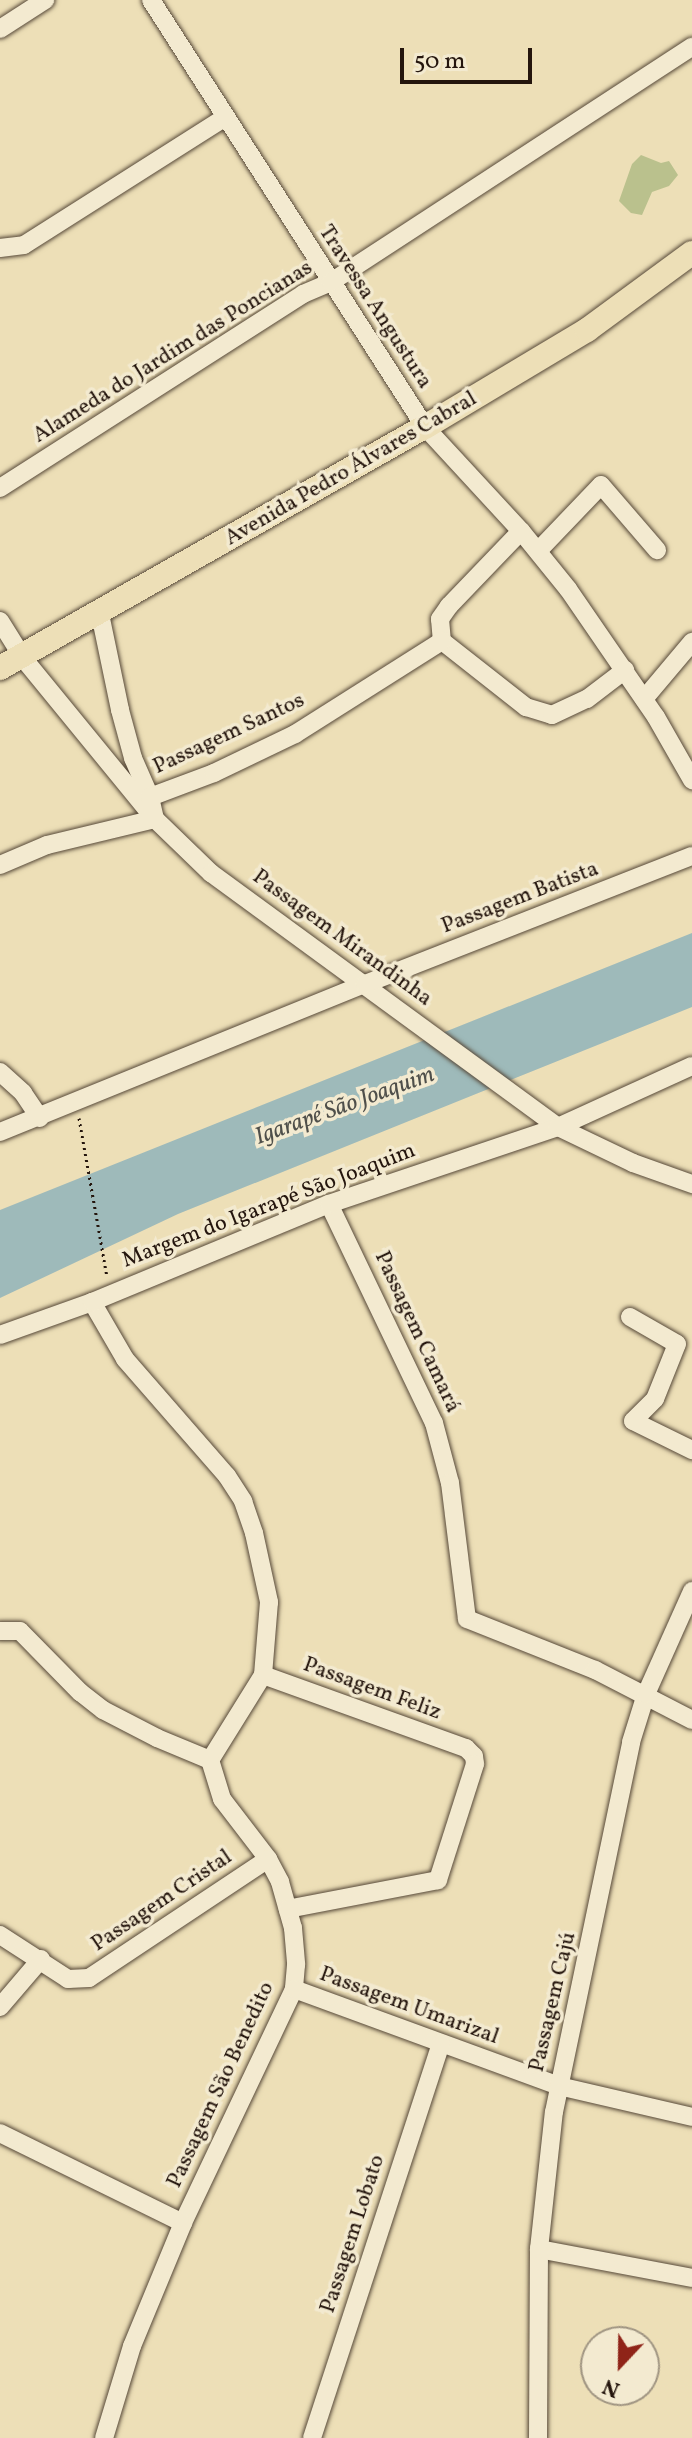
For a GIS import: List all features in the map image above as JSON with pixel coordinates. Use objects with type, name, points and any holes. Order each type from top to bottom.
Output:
[{"type":"main road","name":"Avenida Pedro Álvares Cabral","points":[[0,668],[23,658],[425,427],[587,330],[692,253]]},
{"type":"street","points":[[0,29],[45,0]]},
{"type":"street","name":"Travessa Angustura","points":[[151,0],[425,427],[538,551],[625,670],[692,780]]},
{"type":"street","name":"Alameda do Jardim das Poncianas","points":[[0,488],[303,294],[331,282],[692,47]]},
{"type":"street","points":[[0,248],[24,245],[224,118]]},
{"type":"street","points":[[538,551],[601,485],[657,550]]},
{"type":"street","points":[[521,531],[449,606],[440,619],[442,641],[526,707],[552,715],[587,699],[625,670]]},
{"type":"street","points":[[100,614],[133,758],[150,797]]},
{"type":"street","points":[[0,621],[23,658]]},
{"type":"street","name":"Passagem Santos","points":[[155,819],[150,797],[214,773],[295,734],[442,641]]},
{"type":"street","points":[[644,699],[692,642]]},
{"type":"street","name":"Passagem Mirandinha","points":[[23,658],[155,819],[211,873],[551,1122],[633,1163],[692,1184]]},
{"type":"street","points":[[0,865],[47,845],[155,819]]},
{"type":"street","name":"Passagem Batista","points":[[365,984],[692,856]]},
{"type":"street","points":[[0,1132],[365,984]]},
{"type":"street","name":"Margem do Igarapé São Joaquim","points":[[0,1335],[92,1302],[329,1204],[692,1066]]},
{"type":"street","points":[[0,1072],[23,1093],[40,1118]]},
{"type":"street","name":"Passagem Camará","points":[[329,1204],[434,1423],[450,1483],[464,1613],[473,1623],[562,1656],[646,1694]]},
{"type":"street","points":[[0,1631],[13,1628],[26,1636],[80,1692],[103,1710],[157,1738],[210,1760],[263,1675],[267,1592],[265,1570],[243,1501],[196,1437],[125,1359],[92,1302]]},
{"type":"street","points":[[630,1317],[677,1344],[655,1399],[633,1421],[692,1450]]},
{"type":"street","name":"Passagem Cajú","points":[[538,2438],[539,2249],[548,2145],[617,1799],[646,1694],[692,1591]]},
{"type":"street","name":"Passagem Feliz","points":[[263,1675],[466,1748],[474,1756],[475,1764],[438,1880],[288,1909]]},
{"type":"street","points":[[646,1694],[692,1720]]},
{"type":"street","name":"Passagem São Benedito","points":[[104,2438],[117,2386],[183,2223],[294,1989],[296,1965],[288,1909],[268,1859],[222,1799],[210,1760]]},
{"type":"street","name":"Passagem Cristal","points":[[0,1935],[68,1979],[89,1978],[268,1859]]},
{"type":"street","points":[[0,2007],[41,1959]]},
{"type":"street","name":"Passagem Umarizal","points":[[294,1989],[559,2086],[692,2117]]},
{"type":"street","name":"Passagem Lobato","points":[[312,2438],[441,2044]]},
{"type":"street","points":[[0,2133],[183,2223]]},
{"type":"street","points":[[539,2249],[692,2278]]},
{"type":"path","points":[[76,1103],[103,1251]]},
{"type":"green space","points":[[641,155],[661,163],[669,161],[678,175],[669,186],[652,192],[642,215],[631,213],[619,201],[632,164]]},
{"type":"water","name":"Igarapé São Joaquim","points":[[692,933],[692,1007],[178,1214],[0,1298],[0,1210]]}]
